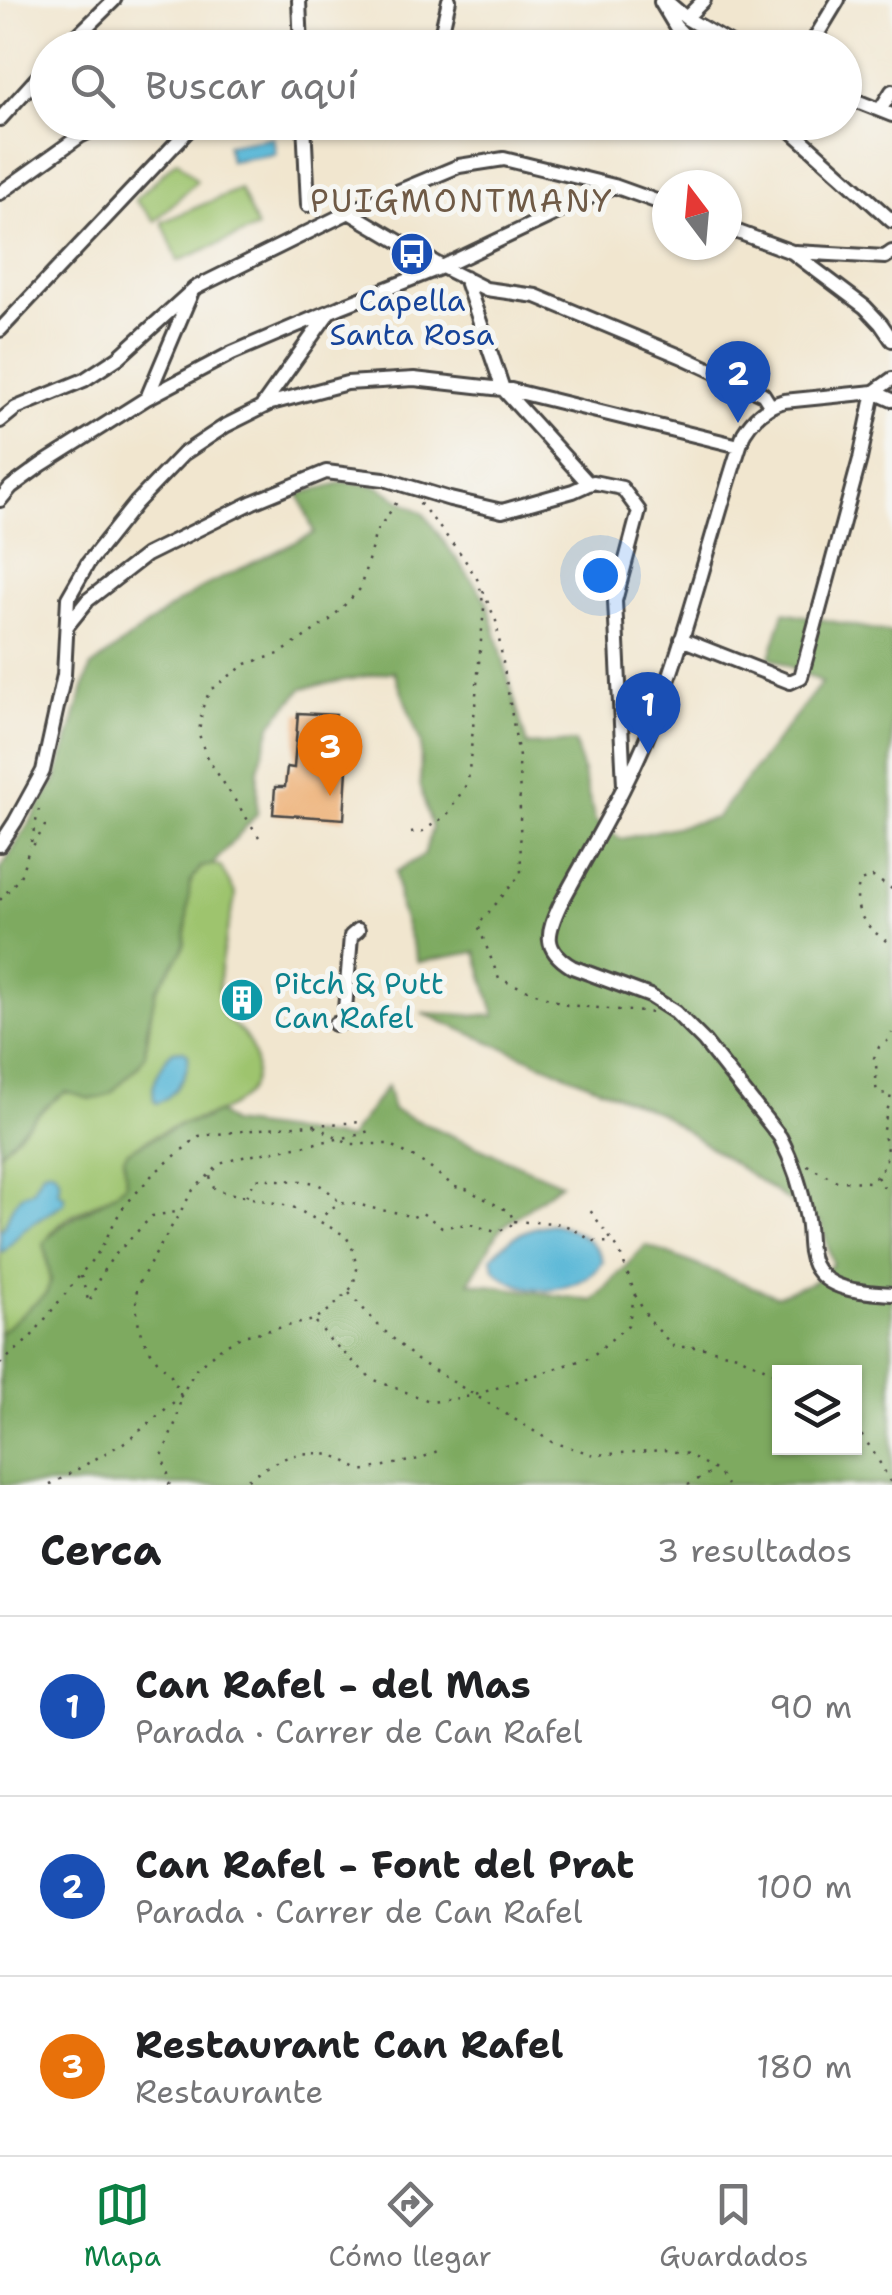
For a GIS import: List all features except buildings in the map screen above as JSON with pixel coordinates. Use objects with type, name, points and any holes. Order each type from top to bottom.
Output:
[{"type":"street","points":[[83,30],[114,0]]},
{"type":"street","points":[[299,0],[300,30]]},
{"type":"street","points":[[442,30],[449,0]]},
{"type":"street","points":[[662,0],[707,30]]},
{"type":"street","points":[[662,0],[679,30]]},
{"type":"street","points":[[686,18],[704,0]]},
{"type":"street","points":[[820,30],[838,0]]},
{"type":"street","points":[[0,119],[30,86]]},
{"type":"street","points":[[862,103],[886,112],[892,91]]},
{"type":"street","points":[[0,193],[74,140]]},
{"type":"street","points":[[0,330],[179,140]]},
{"type":"street","points":[[305,140],[308,206]]},
{"type":"street","points":[[802,140],[892,221]]},
{"type":"street","points":[[0,422],[16,408],[84,380],[119,357],[192,290],[349,212],[459,166],[504,159],[614,186],[652,200]]},
{"type":"street","points":[[0,500],[41,465],[147,398],[232,353],[442,267],[614,186]]},
{"type":"street","points":[[349,212],[486,289],[536,296],[762,394],[770,405]]},
{"type":"street","points":[[742,234],[792,252],[885,257],[892,252]]},
{"type":"street","points":[[792,252],[865,308],[892,340]]},
{"type":"street","points":[[465,278],[504,390],[588,484]]},
{"type":"street","points":[[147,398],[192,290]]},
{"type":"street","points":[[262,407],[328,312]]},
{"type":"street","points":[[0,845],[43,771],[64,675],[68,598],[88,563],[136,503],[182,454],[225,426],[262,407],[347,382],[414,379],[504,390],[739,446]]},
{"type":"street","points":[[892,380],[874,392],[770,405],[750,422],[739,446],[656,714],[549,931],[549,942],[560,960],[650,996],[675,1012],[704,1040],[767,1119],[790,1156],[804,1201],[814,1264],[835,1284],[892,1294]]},
{"type":"street","points":[[874,392],[892,400]]},
{"type":"street","points":[[681,639],[790,682],[801,677],[860,459],[874,392]]},
{"type":"street","points":[[66,626],[88,600],[146,555],[252,502],[326,472],[384,479],[502,511],[593,482],[622,488],[639,512],[615,601],[624,785]]},
{"type":"street","points":[[336,1024],[344,1022],[351,936],[358,930]]},
{"type":"path","points":[[259,837],[206,756],[199,734],[202,709],[210,690],[246,664],[279,654],[330,620],[360,589],[376,532],[408,487],[461,554],[479,582],[496,622],[519,757],[522,874],[478,925],[500,979],[567,1005],[644,1014],[675,1012]]},
{"type":"path","points":[[410,833],[448,815],[468,782],[483,628],[479,582]]},
{"type":"path","points":[[0,900],[20,877],[38,804]]},
{"type":"path","points":[[30,846],[40,838],[46,824]]},
{"type":"path","points":[[892,888],[874,877],[860,880],[856,895],[866,927],[892,945]]},
{"type":"path","points":[[790,1156],[838,1180],[871,1182],[876,1176],[892,1153],[882,1134],[892,1095],[878,1092],[874,1058],[892,1033]]},
{"type":"path","points":[[0,1364],[30,1338],[100,1250],[121,1210],[153,1174],[198,1136],[363,1122]]},
{"type":"path","points":[[313,1125],[351,1144],[390,1144],[426,1164],[455,1187],[510,1212],[513,1220],[510,1228],[496,1232],[470,1224],[442,1227],[422,1213],[411,1218],[402,1212],[355,1202],[333,1206],[320,1220]]},
{"type":"path","points":[[181,1396],[138,1326],[137,1286],[193,1190],[220,1164],[371,1130]]},
{"type":"path","points":[[169,1485],[162,1456],[177,1419],[181,1396],[197,1367],[225,1344],[243,1336],[314,1320],[348,1293],[358,1269],[346,1236],[294,1207],[216,1190],[210,1174]]},
{"type":"path","points":[[876,1176],[882,1186],[892,1191]]},
{"type":"path","points":[[246,1196],[256,1179],[292,1179],[326,1186],[340,1203]]},
{"type":"path","points":[[589,1210],[615,1244],[649,1320],[674,1347],[699,1347],[737,1355],[772,1372]]},
{"type":"path","points":[[80,1274],[89,1303],[113,1257],[152,1216],[182,1211]]},
{"type":"path","points":[[513,1220],[562,1224],[596,1244],[615,1244]]},
{"type":"path","points":[[348,1293],[418,1360],[552,1442],[596,1455],[664,1450],[688,1454],[718,1472],[728,1485]]},
{"type":"path","points":[[314,1320],[372,1379],[432,1402],[472,1396],[590,1357],[628,1325],[635,1294]]},
{"type":"path","points":[[50,1485],[130,1440],[181,1396]]},
{"type":"path","points":[[862,1434],[892,1485]]},
{"type":"path","points":[[239,1485],[264,1467],[303,1452],[336,1456],[361,1471],[420,1459],[440,1450]]},
{"type":"path","points":[[688,1485],[714,1470]]},
{"type":"green space","points":[[177,160],[197,181],[155,221],[135,200]]},
{"type":"green space","points":[[240,189],[257,228],[178,261],[162,222]]},
{"type":"green space","points":[[344,482],[377,486],[424,514],[487,601],[527,745],[575,742],[595,821],[621,839],[716,818],[822,682],[770,657],[784,612],[892,633],[892,1485],[0,1485],[0,1333],[46,1294],[51,1281],[44,1243],[62,1225],[126,1183],[124,1157],[128,1151],[182,1124],[218,1112],[230,1123],[348,1139],[387,1086],[393,1110],[561,1183],[500,1229],[469,1282],[593,1301],[646,1245],[776,1296],[813,1282],[833,1264],[821,1223],[661,1114],[422,1013],[495,1016],[476,952],[418,962],[400,908],[396,872],[424,855],[432,828],[420,787],[421,743],[394,671],[303,688],[272,723],[258,769],[257,814],[212,865],[201,867],[190,882],[185,943],[156,990],[145,1055],[140,1063],[112,1092],[100,1098],[66,1092],[39,1112],[0,1152],[0,870],[56,780],[90,668],[205,586],[314,533],[299,494]]},
{"type":"green space","points":[[208,864],[220,866],[236,895],[223,952],[219,998],[223,1013],[243,1034],[253,1054],[251,1087],[227,1108],[169,1128],[128,1151],[124,1157],[126,1183],[53,1231],[46,1247],[50,1276],[44,1297],[0,1333],[0,1152],[39,1112],[66,1092],[104,1095],[139,1065],[157,989],[184,942],[193,877]]},
{"type":"water","points":[[274,140],[276,154],[230,161],[227,145]]},
{"type":"water","points":[[182,1050],[188,1054],[184,1076],[175,1090],[157,1103],[153,1088],[156,1078],[167,1057]]},
{"type":"water","points":[[49,1169],[59,1177],[58,1191],[65,1197],[64,1203],[0,1251],[0,1230],[12,1207],[21,1195],[32,1191],[42,1172]]},
{"type":"water","points":[[552,1224],[576,1232],[596,1248],[603,1262],[593,1273],[565,1287],[550,1289],[519,1285],[494,1268],[492,1257],[511,1239],[526,1230]]},
{"type":"place","name":"Capella Santa Rosa","points":[[412,254]]},
{"type":"place","name":"Can Rafel - Font del Prat","points":[[738,423]]},
{"type":"place","name":"Can Rafel - del Mas","points":[[648,754]]},
{"type":"place","name":"Restaurant Can Rafel","points":[[330,796]]},
{"type":"place","name":"Pitch & Putt Can Rafel","points":[[242,1000]]},
{"type":"district","name":"PUIGMONTMANY","points":[[462,200]]}]
